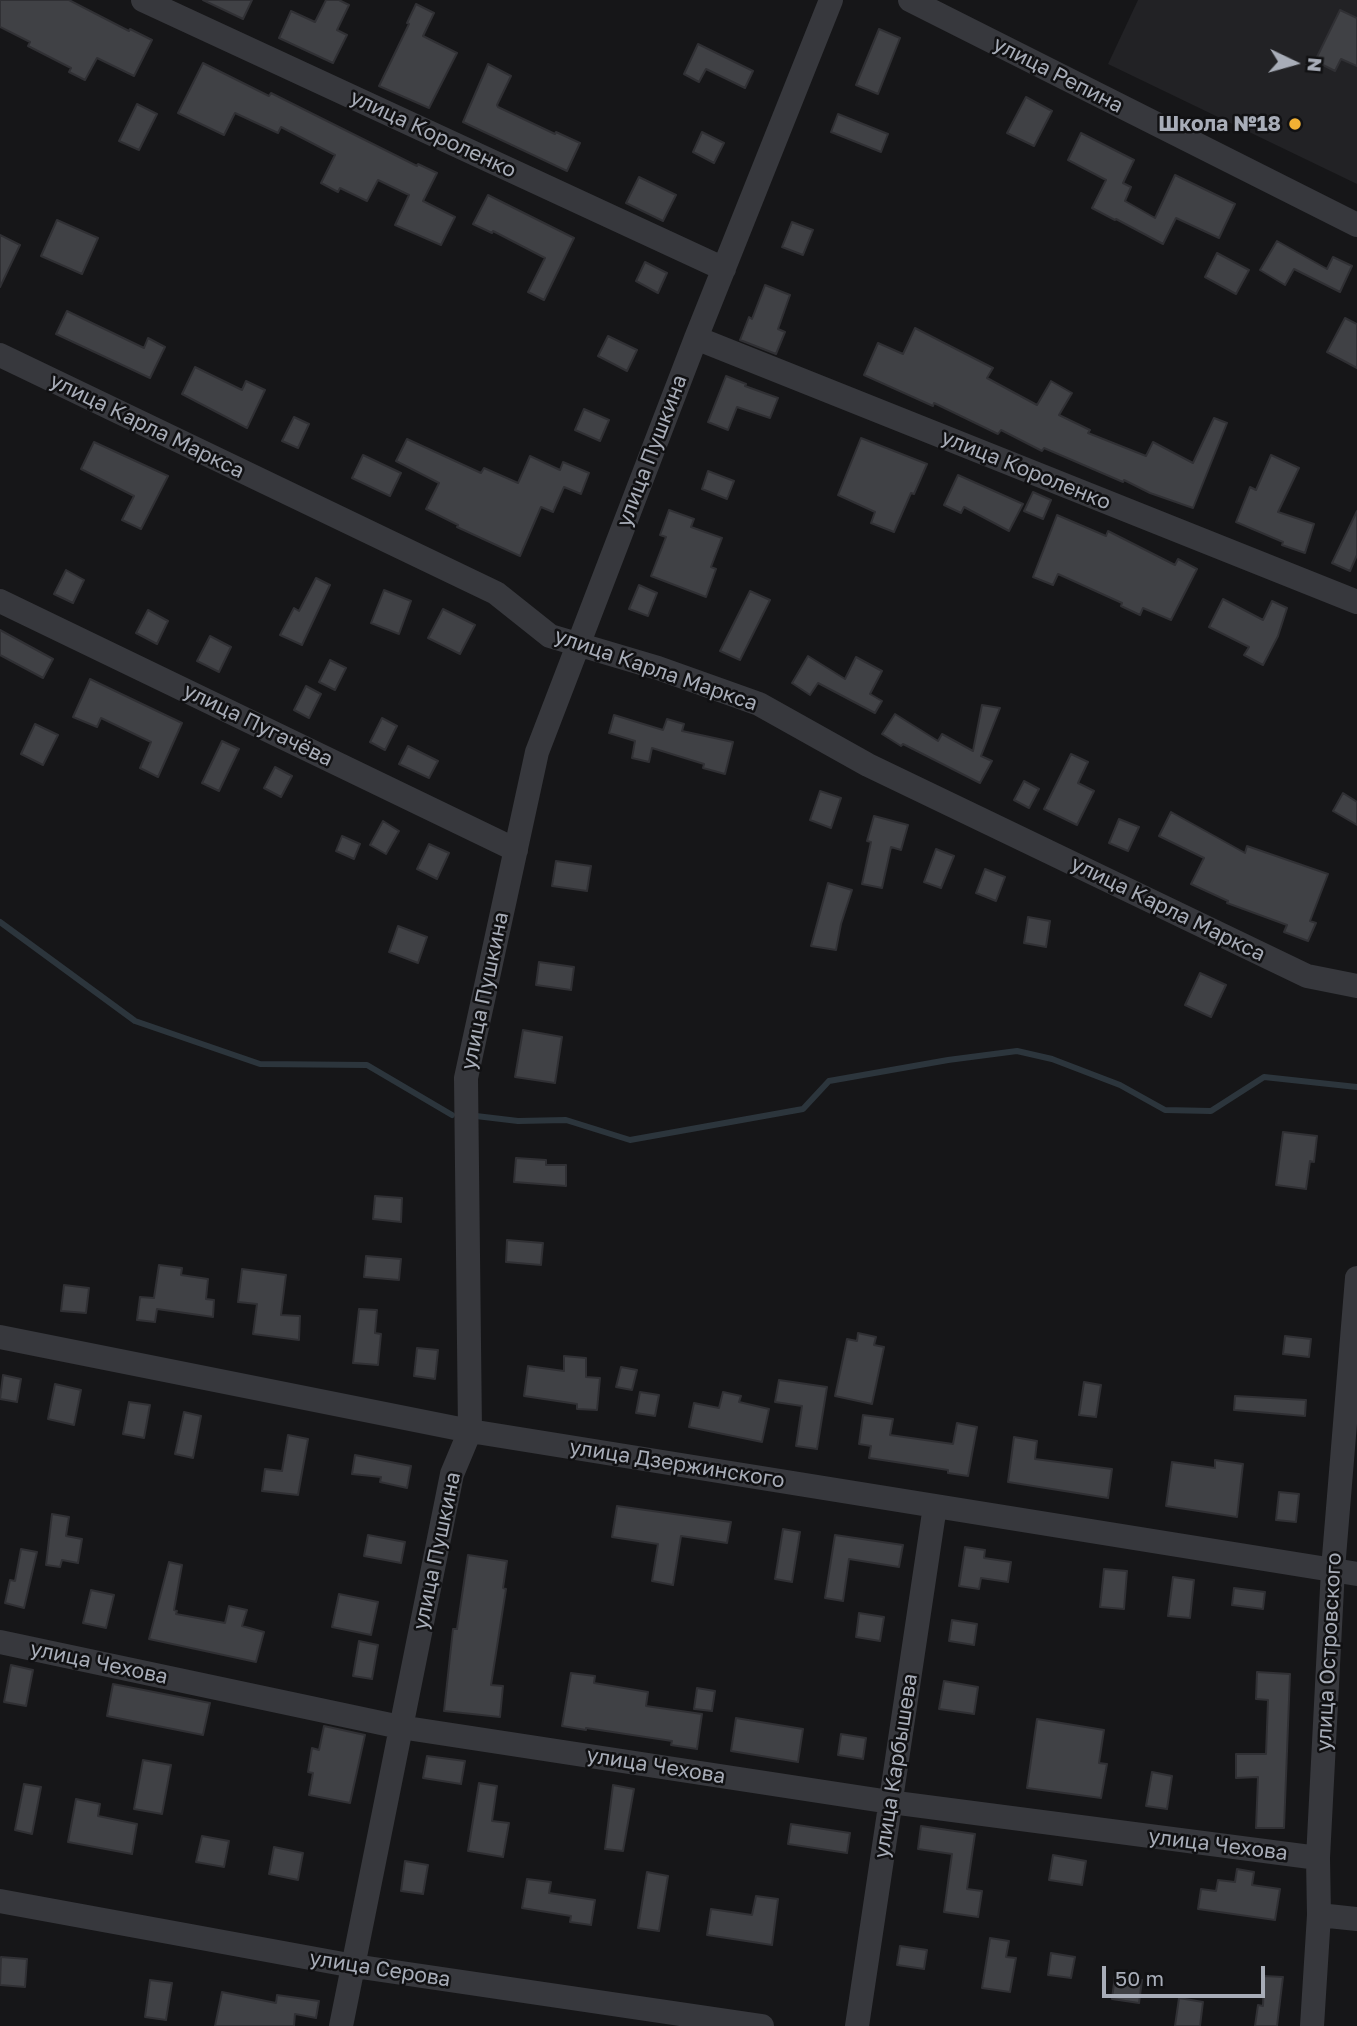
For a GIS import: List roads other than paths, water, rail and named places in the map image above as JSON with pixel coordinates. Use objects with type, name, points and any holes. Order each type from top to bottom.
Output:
[{"type":"street","name":"улица Короленко","points":[[143,0],[724,269]]},
{"type":"street","name":"улица Пушкина","points":[[341,2026],[452,1474],[470,1431],[466,1078],[537,752],[695,338],[831,0]]},
{"type":"street","name":"улица Репина","points":[[910,0],[1357,225]]},
{"type":"street","name":"улица Короленко","points":[[695,338],[1357,602]]},
{"type":"street","name":"улица Карла Маркса","points":[[0,355],[496,593],[550,636],[657,668],[759,704],[868,765],[1307,976],[1357,986]]},
{"type":"street","name":"улица Пугачёва","points":[[0,601],[516,850]]},
{"type":"street","name":"улица Островского","points":[[1312,2026],[1319,1915],[1318,1858],[1345,1571],[1357,1278]]},
{"type":"street","name":"улица Дзержинского","points":[[0,1337],[470,1431],[1345,1571]]},
{"type":"street","name":"улица Карбышева","points":[[857,2026],[935,1507]]},
{"type":"street","name":"улица Чехова","points":[[0,1642],[400,1727],[890,1802],[1318,1858]]},
{"type":"street","name":"улица Серова","points":[[0,1901],[354,1966],[762,2026]]},
{"type":"street","points":[[1319,1915],[1357,1919]]},
{"type":"waterway","points":[[0,922],[135,1021],[260,1064],[367,1065],[452,1115]]},
{"type":"waterway","points":[[476,1116],[518,1121],[566,1120],[630,1140],[803,1109],[829,1081],[1017,1051],[1052,1059],[1120,1085],[1165,1110],[1211,1111],[1264,1077],[1357,1087]]},
{"type":"place","name":"Школа №18","points":[[1295,124]]}]
